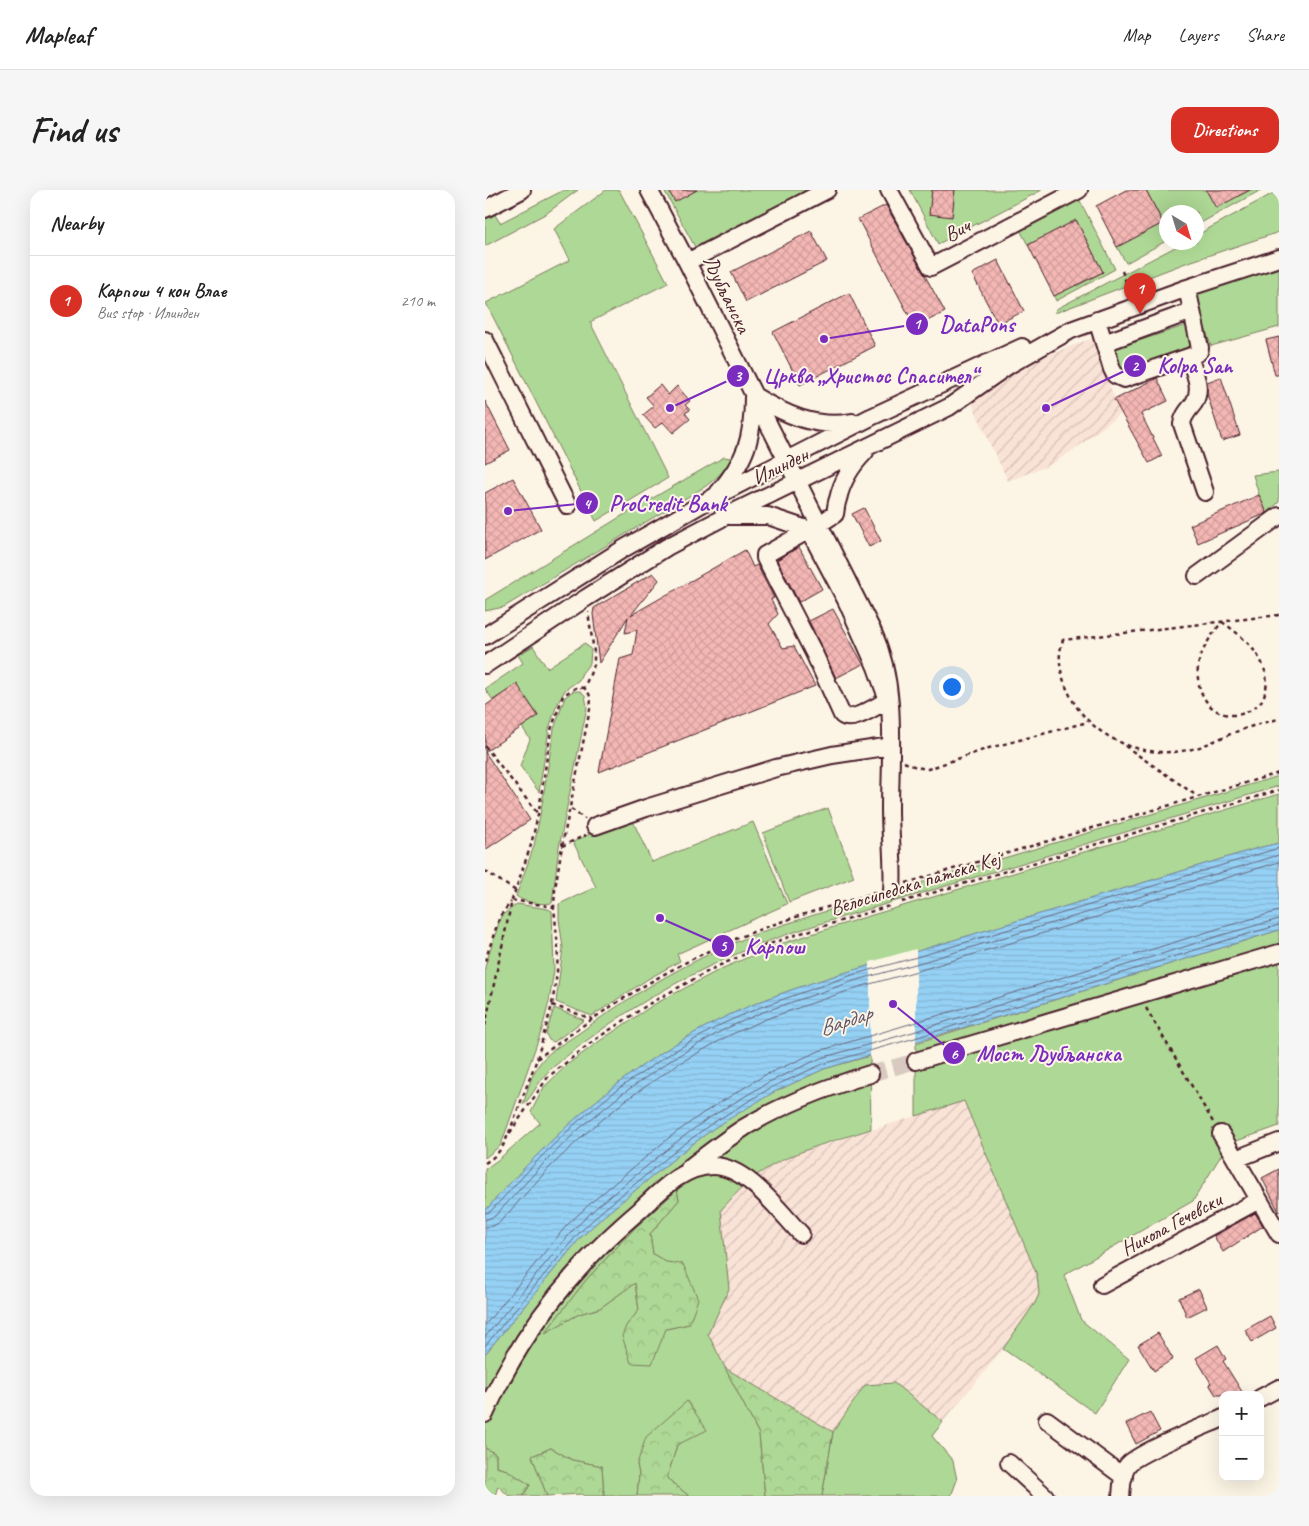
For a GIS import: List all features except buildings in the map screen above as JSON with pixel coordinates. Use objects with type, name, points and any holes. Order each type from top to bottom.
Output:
[{"type":"street","points":[[485,209],[522,190]]},
{"type":"street","name":"Љубљанска","points":[[649,190],[786,459],[797,482],[813,528]]},
{"type":"street","points":[[687,262],[827,190]]},
{"type":"street","name":"Вич","points":[[889,190],[931,267],[1079,190]]},
{"type":"street","name":"Илинден","points":[[485,664],[667,548],[726,516],[949,407],[1009,365],[1071,330],[1187,288],[1279,258]]},
{"type":"street","points":[[1097,320],[1111,369],[1115,375],[1124,379],[1189,357],[1197,354],[1200,348],[1187,288]]},
{"type":"street","points":[[1103,343],[1192,311]]},
{"type":"street","name":"Илинден","points":[[485,636],[623,549],[786,459],[1013,350],[1060,332],[1071,330]]},
{"type":"street","points":[[485,340],[569,506]]},
{"type":"street","points":[[1189,357],[1198,391],[1195,402],[1183,419],[1182,424],[1205,492]]},
{"type":"street","points":[[753,394],[775,408],[798,418],[819,424],[844,424],[871,417]]},
{"type":"street","points":[[714,498],[745,453],[752,424],[753,394]]},
{"type":"street","points":[[813,528],[876,668],[886,695],[883,703],[852,718],[846,718],[842,715],[765,558],[765,554],[835,514],[841,489],[849,472],[872,445]]},
{"type":"street","points":[[726,516],[768,516],[813,528],[869,625],[879,649],[888,684],[891,723],[892,891]]},
{"type":"street","points":[[1197,576],[1279,516]]},
{"type":"street","points":[[485,624],[514,617]]},
{"type":"street","points":[[595,826],[646,808],[804,760],[891,746]]},
{"type":"street","points":[[916,1061],[1279,953]]},
{"type":"street","points":[[485,1414],[523,1346],[565,1285],[597,1249],[677,1178],[731,1137],[767,1115],[870,1074]]},
{"type":"street","points":[[1221,1134],[1269,1208],[1279,1234]]},
{"type":"street","points":[[1236,1159],[1279,1142]]},
{"type":"street","points":[[677,1178],[705,1167],[713,1166],[730,1169],[748,1179],[801,1234]]},
{"type":"street","name":"Никола Гечевски","points":[[1102,1285],[1269,1208]]},
{"type":"street","points":[[1264,1396],[1279,1388]]},
{"type":"street","points":[[1047,1420],[1124,1477]]},
{"type":"street","points":[[1121,1496],[1127,1465],[1135,1459],[1219,1420]]},
{"type":"street","points":[[1009,1463],[1045,1496]]},
{"type":"path","points":[[1122,271],[1129,290]]},
{"type":"path","points":[[584,688],[594,665],[592,630],[586,598]]},
{"type":"path","points":[[1197,796],[1089,722],[1075,704],[1065,684],[1059,662],[1059,652],[1063,640],[1279,615]]},
{"type":"path","points":[[1222,622],[1253,647],[1263,660],[1266,668],[1268,683],[1263,698],[1258,705],[1244,713],[1227,714],[1213,708],[1203,696],[1198,682],[1198,665],[1201,657],[1208,641],[1222,622]]},
{"type":"path","points":[[485,1026],[512,900],[531,845],[538,814],[551,730],[557,708],[566,692],[578,687],[584,688],[591,695],[589,714],[555,889],[554,907],[558,948],[557,973],[552,1004],[537,1059],[507,1137]]},
{"type":"path","points":[[1122,744],[1151,751],[1182,751],[1197,748],[1247,727],[1279,719]]},
{"type":"path","points":[[890,763],[904,762],[928,769],[989,748],[1089,722]]},
{"type":"path","points":[[485,746],[538,814]]},
{"type":"path","name":"Велосипедска патека Кеј","points":[[485,1163],[503,1148],[507,1137],[542,1084],[563,1063],[652,1002],[716,967],[761,947],[798,934],[1279,790]]},
{"type":"path","points":[[485,871],[516,891]]},
{"type":"path","points":[[512,900],[554,907]]},
{"type":"path","points":[[485,962],[500,916],[512,900]]},
{"type":"path","points":[[1136,995],[1155,1021],[1185,1077],[1221,1134]]},
{"type":"path","points":[[552,1004],[592,1019]]},
{"type":"shaded area","points":[[1096,337],[1108,382],[1121,413],[1075,449],[1050,465],[1008,481],[972,403],[1010,371]]},
{"type":"shaded area","points":[[964,1101],[1037,1275],[1039,1294],[1035,1304],[1003,1349],[943,1422],[894,1383],[865,1385],[833,1432],[725,1368],[708,1334],[729,1289],[721,1210],[744,1185],[758,1174],[795,1154]]},
{"type":"green space","points":[[564,190],[578,190],[547,213],[485,246],[485,217],[494,213],[500,223]]},
{"type":"green space","points":[[606,190],[619,190],[668,283],[590,322],[668,478],[596,521],[486,303],[570,260],[554,229]]},
{"type":"green space","points":[[664,190],[827,190],[704,254],[695,247]]},
{"type":"green space","points":[[910,190],[1042,190],[938,244]]},
{"type":"green space","points":[[1146,190],[1261,190],[1204,221],[1204,205],[1159,205],[1159,215]]},
{"type":"green space","points":[[1279,190],[1279,232],[1183,264],[1055,313],[1058,308],[1170,250],[1204,250],[1204,231]]},
{"type":"green space","points":[[1079,199],[1115,269],[1056,301],[1054,296],[1062,292],[1036,241],[1028,245],[1020,230]],"holes":[[[1076,220],[1103,272],[1077,286],[1050,234]]]},
{"type":"green space","points":[[1159,225],[1159,245],[1126,263],[1117,247]]},
{"type":"green space","points":[[1279,268],[1279,327],[1211,346],[1196,302],[1197,294]]},
{"type":"green space","points":[[1187,325],[1196,351],[1123,375],[1111,350]]},
{"type":"green space","points":[[724,457],[731,458],[720,474],[706,486],[504,607],[485,611],[485,600],[620,517]]},
{"type":"green space","points":[[1279,472],[1279,502],[1267,513],[1253,475]]},
{"type":"green space","points":[[585,643],[591,650],[590,663],[579,680],[565,690],[556,707],[549,729],[539,792],[520,766],[530,739],[522,727],[538,716],[517,685],[493,700],[485,689],[523,663],[518,655],[533,646],[547,668]]},
{"type":"green space","points":[[573,691],[580,691],[585,695],[587,707],[559,847],[552,903],[534,903],[516,896],[534,846],[554,729],[565,697]]},
{"type":"green space","points":[[1279,776],[1279,786],[812,926],[728,958],[674,984],[598,1032],[551,1069],[523,1105],[534,1072],[554,1050],[646,988],[714,952],[761,932],[833,909]]},
{"type":"green space","points":[[1279,794],[1279,843],[825,979],[746,1007],[721,1019],[655,1057],[594,1103],[537,1155],[485,1211],[485,1169],[540,1123],[531,1112],[544,1087],[568,1064],[653,1005],[721,969],[774,946],[859,919]]},
{"type":"green space","points":[[828,808],[854,877],[789,902],[763,833]]},
{"type":"green space","points":[[630,815],[652,862],[753,822],[787,904],[677,954],[680,961],[648,979],[592,1016],[556,1002],[563,948],[559,904],[596,887],[573,842]]},
{"type":"green space","points":[[517,904],[552,911],[554,970],[542,1029],[501,1145],[485,1158],[485,967],[501,916]]},
{"type":"green space","points":[[1279,930],[1279,1126],[1228,1144],[1193,1201],[1064,1275],[1081,1320],[1129,1359],[1095,1413],[1003,1349],[1035,1303],[1039,1294],[1037,1275],[964,1101],[916,1116],[916,1043]]},
{"type":"green space","points":[[554,1008],[584,1020],[554,1042],[549,1040],[546,1034]]},
{"type":"green space","points":[[870,1056],[871,1129],[798,1153],[770,1167],[747,1183],[721,1210],[729,1289],[708,1334],[759,1434],[765,1496],[689,1496],[667,1478],[677,1445],[637,1464],[639,1474],[637,1496],[604,1496],[602,1466],[572,1460],[551,1448],[532,1456],[547,1496],[523,1496],[530,1485],[507,1470],[496,1467],[496,1454],[485,1448],[485,1354],[581,1237],[605,1215],[714,1128],[774,1092],[824,1069]],"holes":[[[677,1191],[679,1200],[650,1234],[653,1254],[666,1262],[689,1324],[666,1329],[626,1326],[639,1310],[635,1283],[600,1308],[579,1314],[546,1332],[586,1280],[635,1228]]]},
{"type":"green space","points":[[677,1190],[679,1200],[650,1234],[653,1254],[666,1262],[683,1264],[698,1299],[689,1324],[666,1329],[652,1364],[631,1363],[622,1336],[626,1326],[639,1310],[635,1283],[600,1308],[579,1314],[545,1333],[586,1280],[635,1228]]},
{"type":"green space","points":[[725,1368],[833,1432],[822,1496],[765,1496],[759,1434]]},
{"type":"green space","points":[[894,1383],[943,1422],[932,1436],[953,1461],[957,1480],[951,1496],[822,1496],[833,1432],[865,1385]]},
{"type":"green space","points":[[687,1401],[707,1430],[677,1445],[667,1478],[689,1496],[637,1496],[639,1474],[637,1464],[646,1437]]},
{"type":"green space","points":[[485,1448],[496,1454],[496,1467],[507,1470],[530,1485],[523,1496],[509,1496],[498,1486],[495,1496],[485,1496]]},
{"type":"green space","points":[[551,1448],[572,1460],[602,1466],[604,1496],[585,1496],[581,1494],[547,1496],[532,1456]]},
{"type":"water","name":"Вардар","points":[[1279,843],[1279,930],[824,1069],[774,1092],[714,1128],[605,1215],[581,1237],[485,1354],[485,1211],[565,1128],[624,1079],[655,1057],[721,1019],[746,1007],[798,988]]},
{"type":"pier","points":[[916,949],[916,1045],[870,1058],[870,962]]},
{"type":"tunnel","points":[[870,1074],[916,1061]]},
{"type":"place","name":"Карпош 4 кон Влае","points":[[1140,314]]},
{"type":"place","name":"DataPons","points":[[824,339]]},
{"type":"place","name":"Црква „Христос Спасител“","points":[[670,408]]},
{"type":"place","name":"Kolpa San","points":[[1046,408]]},
{"type":"place","name":"ProCredit Bank","points":[[508,511]]},
{"type":"place","name":"Карпош","points":[[660,918]]},
{"type":"place","name":"Мост Љубљанска","points":[[893,1004]]}]
